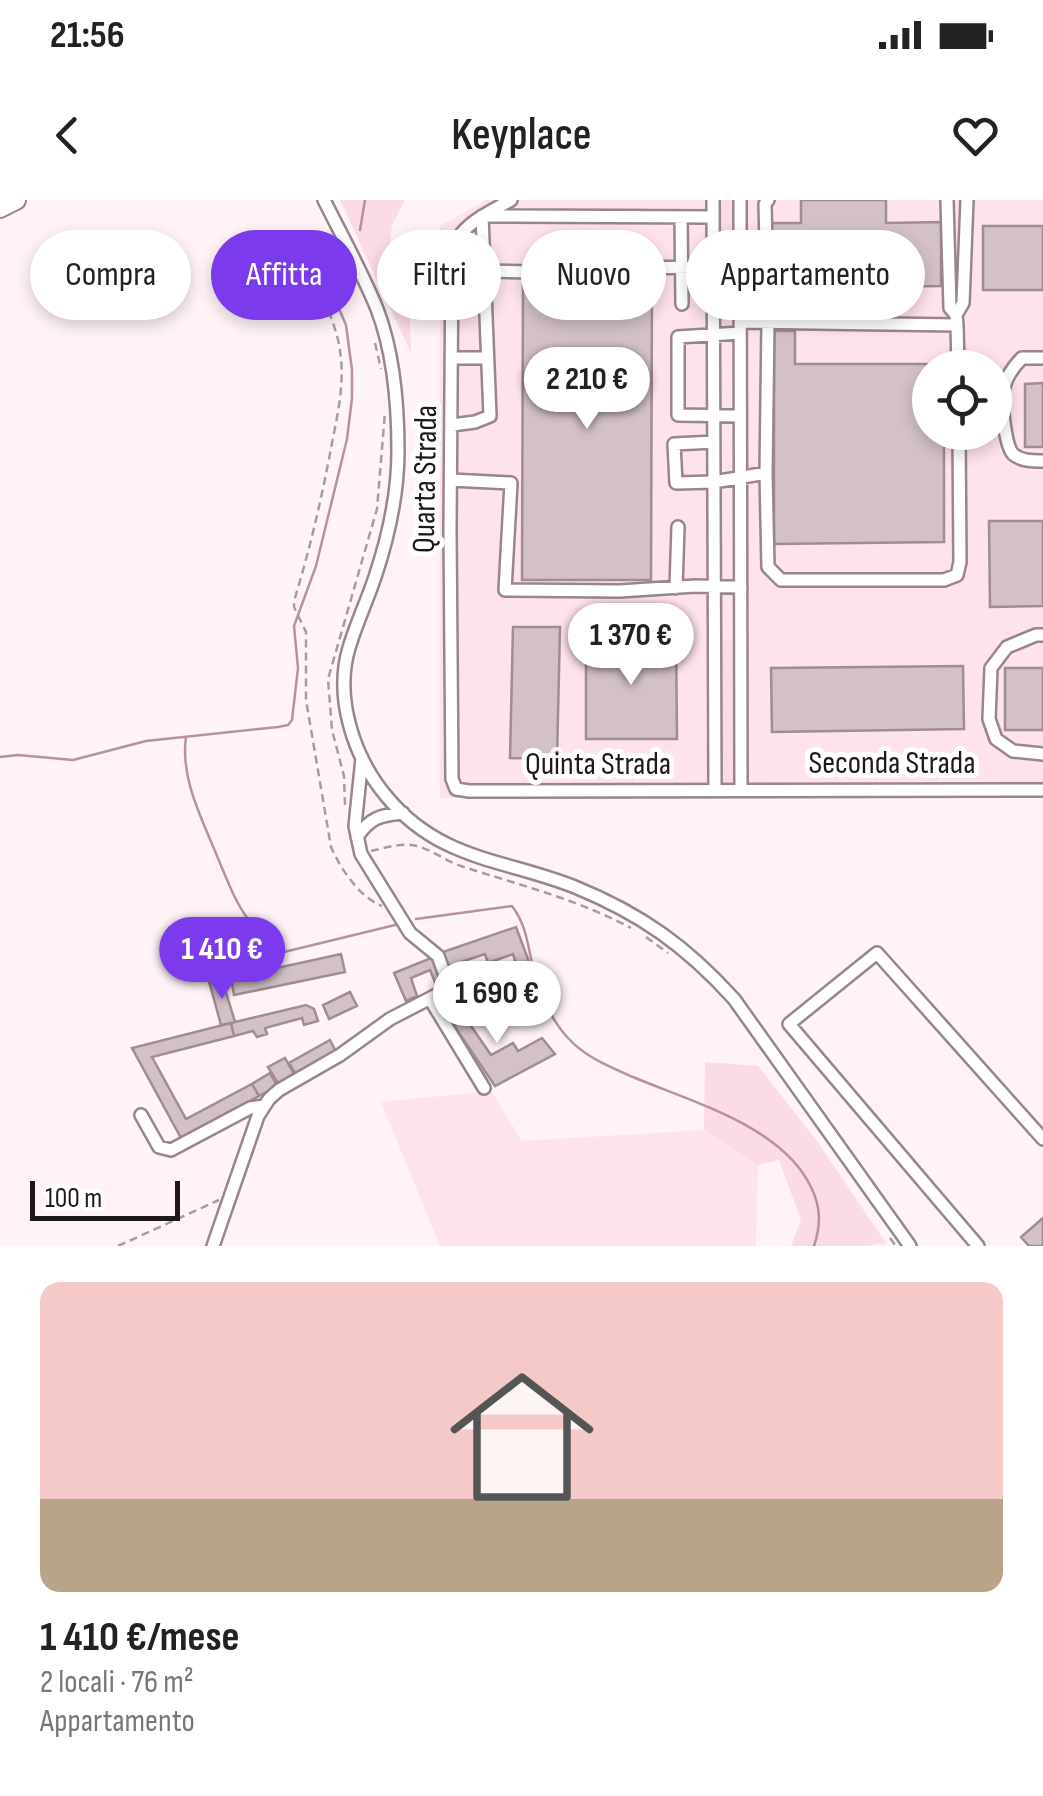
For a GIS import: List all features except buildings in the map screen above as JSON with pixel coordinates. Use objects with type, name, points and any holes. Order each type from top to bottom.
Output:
[{"type":"highway","points":[[0,208],[16,200]]},
{"type":"street","points":[[324,200],[378,312],[390,354],[397,411],[398,455],[392,508],[377,572],[348,650],[344,672],[344,698],[362,758],[375,781],[403,813],[439,841],[462,853],[570,885],[612,903],[672,940],[715,978],[734,999],[910,1246]]},
{"type":"street","name":"Quarta Strada","points":[[464,230],[511,200]]},
{"type":"street","points":[[713,200],[713,230]]},
{"type":"street","points":[[740,200],[741,790]]},
{"type":"street","points":[[768,200],[766,561],[775,575],[781,580],[944,580],[957,575],[959,450]]},
{"type":"street","points":[[948,200],[950,308],[957,320]]},
{"type":"street","points":[[958,350],[967,200]]},
{"type":"street","points":[[483,230],[482,216],[713,217]]},
{"type":"street","points":[[682,218],[682,304]]},
{"type":"street","points":[[666,268],[686,268]]},
{"type":"street","name":"Quarta Strada","points":[[452,320],[452,780],[456,789]]},
{"type":"street","points":[[452,425],[490,416],[487,320]]},
{"type":"street","points":[[713,320],[715,790]]},
{"type":"street","points":[[740,416],[678,415],[678,337],[768,322],[957,320]]},
{"type":"street","points":[[452,358],[488,358]]},
{"type":"street","points":[[1043,358],[1022,358],[1011,370],[1003,392],[1006,444],[1014,455],[1028,461],[1043,461]]},
{"type":"street","points":[[714,442],[674,444],[676,484],[714,482],[766,472]]},
{"type":"street","points":[[451,480],[511,482],[505,590],[741,586]]},
{"type":"street","points":[[676,588],[678,528]]},
{"type":"street","points":[[1043,635],[1007,647],[991,668],[989,719],[996,739],[1005,745],[1043,754]]},
{"type":"street","points":[[213,1246],[264,1106],[279,1090],[340,1055],[390,1019],[446,990],[449,982],[435,952],[410,933],[361,854],[355,826],[362,758]]},
{"type":"street","name":"Quinta Strada","points":[[456,789],[741,790]]},
{"type":"street","name":"Seconda Strada","points":[[741,790],[1043,790]]},
{"type":"street","points":[[357,837],[376,817],[403,813]]},
{"type":"street","points":[[978,1246],[789,1024],[877,953],[1043,1139]]},
{"type":"street","points":[[430,999],[484,1088]]},
{"type":"street","points":[[141,1115],[159,1147],[171,1150],[250,1108],[264,1106]]},
{"type":"path","points":[[332,320],[340,350],[339,399],[326,478],[294,601],[306,632],[305,690],[331,847],[366,896],[375,904],[391,905]]},
{"type":"path","points":[[374,334],[383,381]]},
{"type":"path","points":[[346,811],[328,679],[377,509],[386,397]]},
{"type":"path","points":[[361,854],[391,846],[416,845],[456,865],[523,884],[604,914],[639,932],[675,958]]},
{"type":"path","points":[[118,1246],[218,1199],[229,1204]]},
{"type":"path","points":[[884,1230],[896,1246]]},
{"type":"shaded area","points":[[340,200],[405,200],[391,230],[377,230],[377,280]]},
{"type":"shaded area","points":[[486,200],[1043,200],[1043,797],[440,798],[440,320],[501,320],[501,230],[440,230],[440,226]]},
{"type":"shaded area","points":[[719,200],[733,200],[733,230],[719,230]]},
{"type":"shaded area","points":[[396,320],[410,320],[411,353]]},
{"type":"shaded area","points":[[720,641],[734,641],[734,780],[724,783],[720,780]]},
{"type":"shaded area","points":[[705,1062],[758,1066],[817,1141],[886,1243],[791,1246],[801,1220],[779,1160],[758,1165],[704,1130]]},
{"type":"shaded area","points":[[491,1091],[522,1141],[704,1130],[758,1165],[756,1246],[440,1246],[381,1102]]},
{"type":"waterway","points":[[360,230],[365,200]]},
{"type":"waterway","points":[[0,757],[73,760],[146,741],[278,727],[292,720],[298,668],[294,626],[316,566],[347,439],[352,370],[344,320]]},
{"type":"waterway","points":[[186,737],[189,783],[205,828],[239,904],[271,945],[280,953],[395,925]]},
{"type":"waterway","points":[[416,919],[512,906],[523,927],[546,1003],[568,1038],[598,1061],[733,1118],[779,1148],[797,1166],[817,1202],[814,1246]]}]
